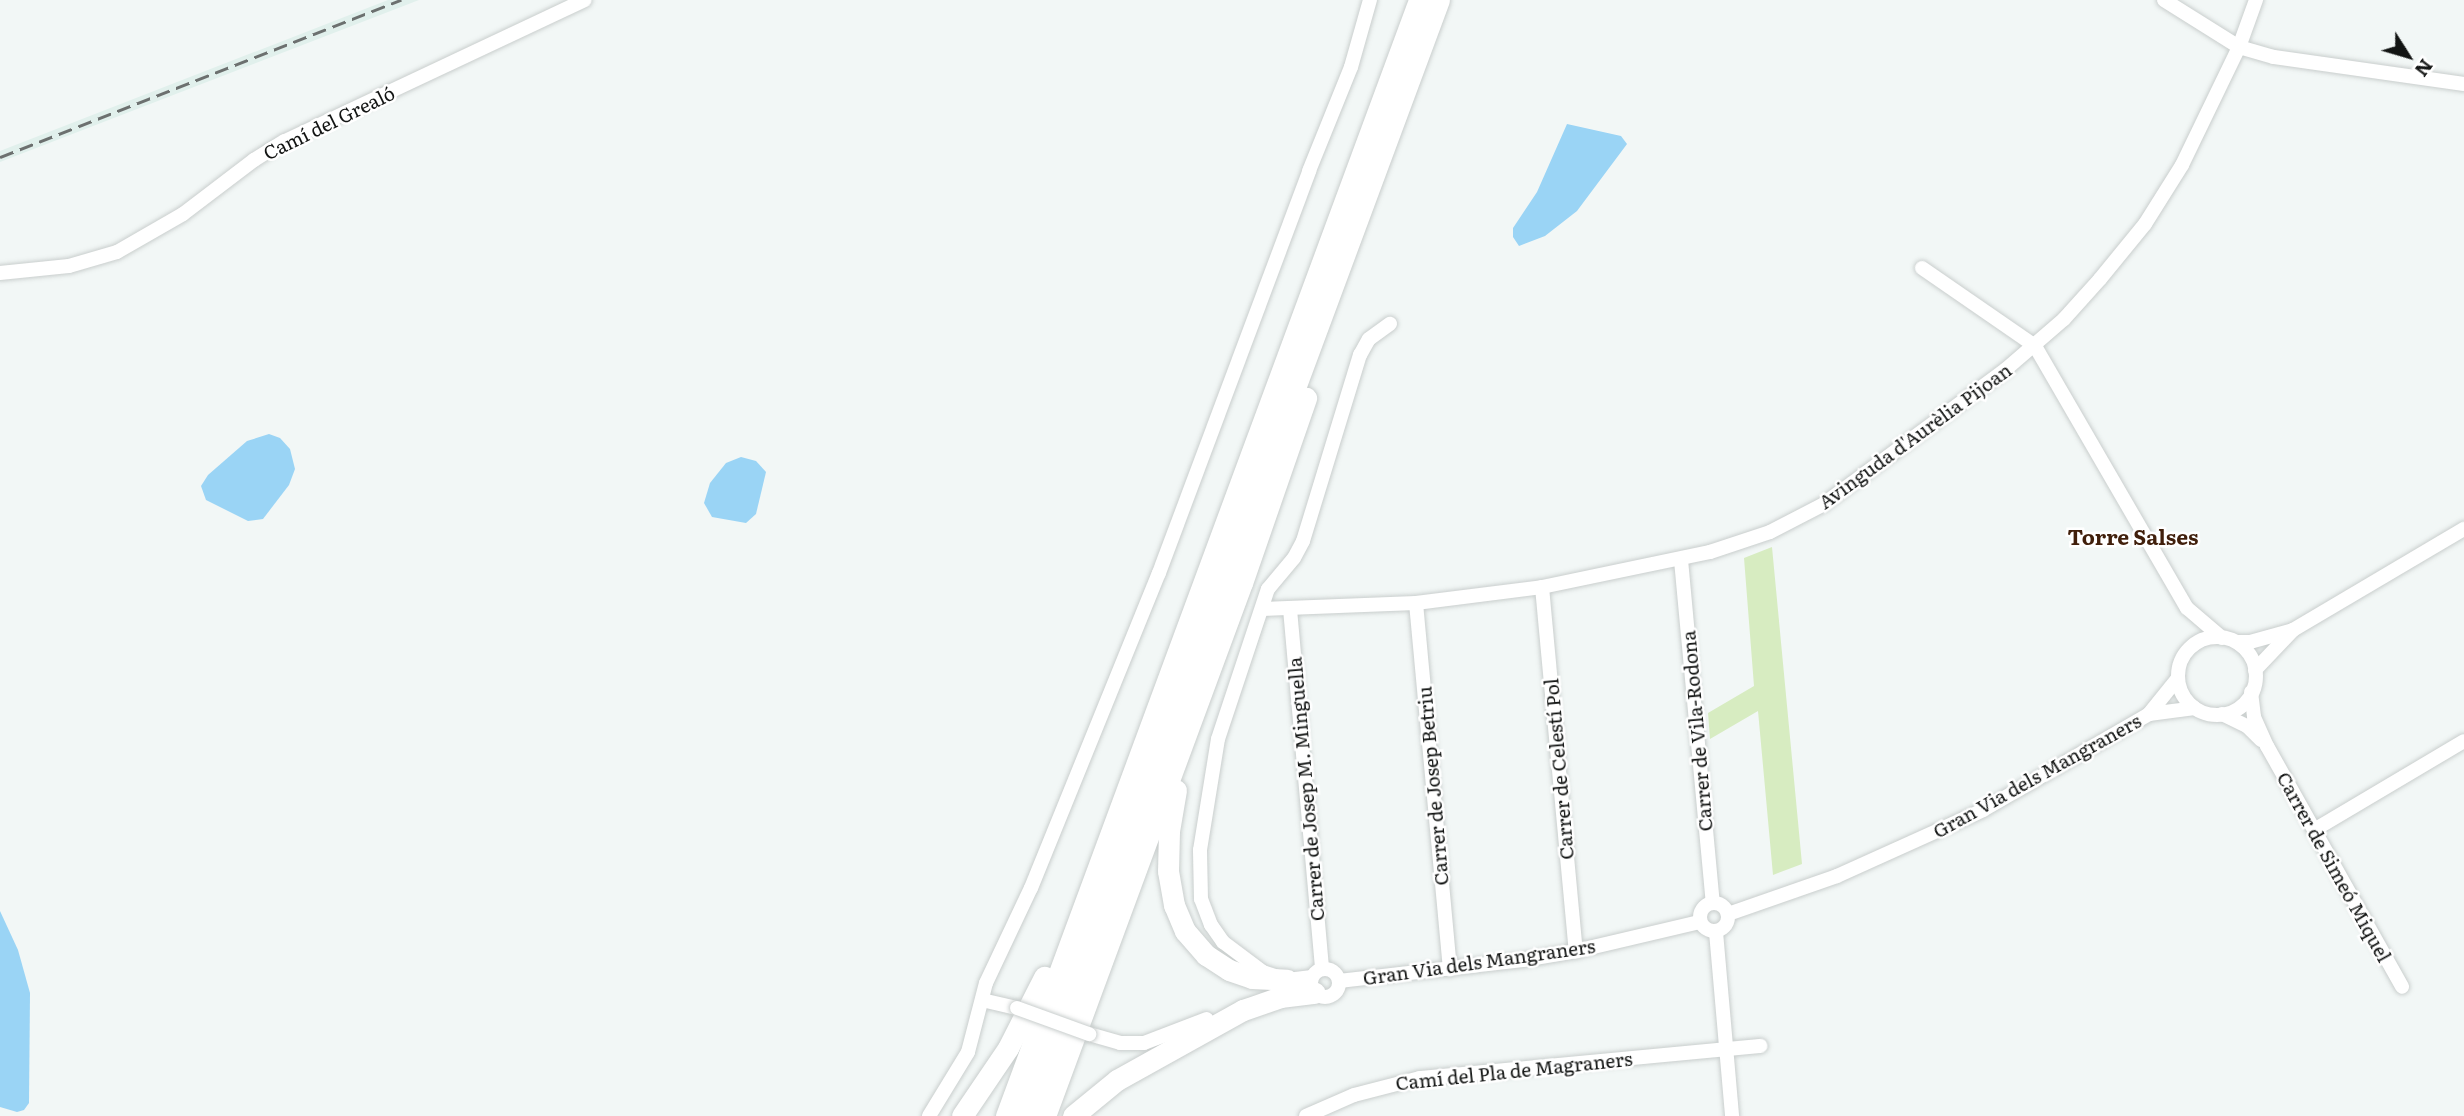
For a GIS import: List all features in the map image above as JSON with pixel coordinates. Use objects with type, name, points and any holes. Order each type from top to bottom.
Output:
[{"type":"highway","points":[[1045,1116],[1271,500],[1434,34],[1432,1]]},
{"type":"highway","points":[[1006,1116],[1123,800],[1432,1]]},
{"type":"highway","points":[[1025,1116],[1432,1]]},
{"type":"highway","points":[[1271,500],[1265,533],[1248,584],[1186,752],[1173,804],[1168,858],[1169,884],[1177,915],[1201,950],[1236,973],[1261,979],[1287,980]]},
{"type":"highway","points":[[962,1116],[1000,1060],[1030,1006],[1055,955],[1109,816],[1123,800]]},
{"type":"highway","points":[[1073,1116],[1116,1080],[1243,1010],[1315,981]]},
{"type":"street","name":"Camí del Grealó","points":[[0,273],[69,266],[117,252],[183,214],[263,153],[285,141],[585,0]]},
{"type":"street","points":[[929,1116],[968,1052],[986,983],[1031,888],[1192,488],[1309,171],[1351,67],[1370,0]]},
{"type":"street","points":[[2164,0],[2239,47],[2274,57],[2464,85]]},
{"type":"street","name":"Avinguda d'Aurèlia Pijoan","points":[[1262,609],[1416,603],[1542,587],[1681,560],[1763,535],[1824,504],[1864,478],[2035,346],[2101,279],[2156,207],[2193,145],[2239,47],[2256,0]]},
{"type":"street","points":[[1922,268],[2035,346],[2187,608],[2250,656],[2255,670],[2251,692],[2239,707],[2222,714]]},
{"type":"street","points":[[1315,981],[1287,980],[1258,969],[1223,942],[1205,911],[1199,883],[1200,850],[1214,754],[1271,584],[1294,558],[1303,541],[1360,355],[1369,339],[1390,324]]},
{"type":"street","name":"Gran Via dels Mangraners","points":[[1728,914],[1837,876],[1935,833],[2008,796],[2149,714],[2178,678],[2182,659],[2193,645],[2210,638],[2249,642],[2293,630],[2464,530]]},
{"type":"street","name":"Carrer de Vila-Rodona","points":[[1681,560],[1713,903]]},
{"type":"street","name":"Carrer de Celestí Pol","points":[[1542,587],[1576,951]]},
{"type":"street","name":"Carrer de Josep Betriu","points":[[1416,603],[1450,969]]},
{"type":"street","name":"Carrer de Josep M. Minguella","points":[[1290,609],[1315,981]]},
{"type":"street","name":"Gran Via dels Mangraners","points":[[2255,670],[2293,630]]},
{"type":"street","points":[[2178,678],[2183,694],[2195,708]]},
{"type":"street","name":"Carrer de Simeó Miquel","points":[[2251,692],[2254,717],[2267,746],[2402,987]]},
{"type":"street","name":"Gran Via dels Mangraners","points":[[2149,714],[2195,708],[2222,714]]},
{"type":"street","name":"Carrer de Simeó Miquel","points":[[2222,714],[2247,726],[2267,746]]},
{"type":"street","points":[[2314,830],[2464,741]]},
{"type":"street","points":[[1713,903],[1724,907],[1728,914],[1724,928],[1716,932],[1706,929],[1700,922],[1702,909],[1713,903]]},
{"type":"street","name":"Gran Via dels Mangraners","points":[[1339,981],[1576,951],[1700,922]]},
{"type":"street","points":[[1716,932],[1732,1116]]},
{"type":"street","name":"Gran Via dels Mangraners","points":[[1333,971],[1339,981],[1333,994],[1324,997],[1315,981],[1333,971]]},
{"type":"street","points":[[982,1000],[1017,1007],[1120,1043],[1155,1040],[1252,998],[1315,981]]},
{"type":"street","name":"Camí del Pla de Magraners","points":[[1306,1116],[1354,1095],[1420,1078],[1760,1046]]},
{"type":"shaded area","points":[[388,0],[419,0],[0,162],[0,151]]},
{"type":"green space","points":[[1772,547],[1802,864],[1773,875],[1758,711],[1710,739],[1708,713],[1754,686],[1744,558]]},
{"type":"water","points":[[1567,124],[1621,136],[1627,144],[1577,211],[1545,236],[1519,246],[1513,237],[1513,228],[1537,192]]},
{"type":"water","points":[[269,434],[280,438],[290,449],[295,469],[289,485],[263,519],[248,521],[206,500],[201,486],[208,475],[247,441]]},
{"type":"water","points":[[741,457],[756,461],[766,472],[756,514],[746,523],[712,517],[704,503],[710,483],[726,463]]},
{"type":"water","points":[[0,911],[18,950],[30,993],[29,1103],[24,1110],[17,1112],[0,1107]]},
{"type":"railway","points":[[0,157],[401,0]]},
{"type":"district","name":"Torre Salses","points":[[2133,536]]}]
